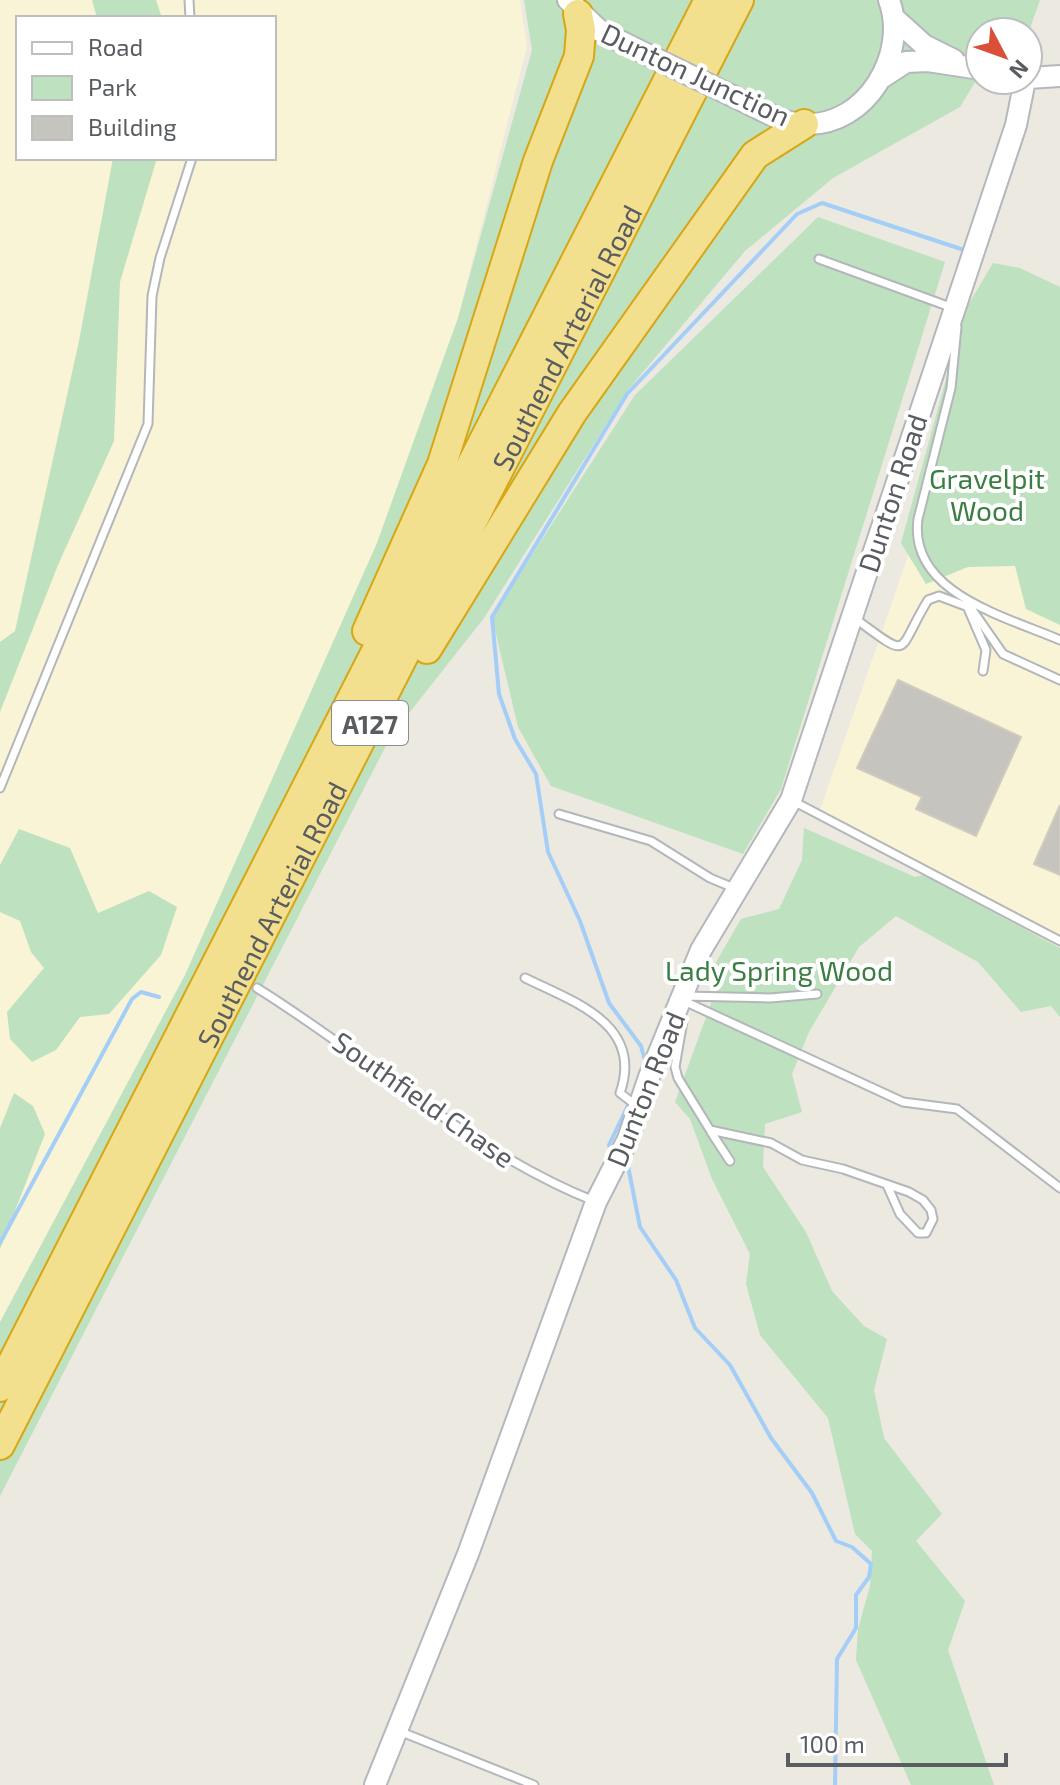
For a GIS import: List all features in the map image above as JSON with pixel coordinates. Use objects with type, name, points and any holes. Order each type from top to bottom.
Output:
[{"type":"highway","name":"Southend Arterial Road","points":[[0,1387],[709,0]]},
{"type":"highway","name":"Southend Arterial Road","points":[[0,1445],[249,983],[739,0]]},
{"type":"highway","points":[[255,888],[442,464],[538,161],[579,56],[581,30],[573,7]]},
{"type":"highway","points":[[249,983],[402,690],[572,413],[755,155],[804,124]]},
{"type":"street","name":"Dunton Junction","points":[[573,7],[600,31],[753,106],[804,124],[824,123],[848,111],[883,77]]},
{"type":"street","points":[[891,8],[924,45],[964,64]]},
{"type":"street","points":[[883,77],[892,45],[891,8]]},
{"type":"street","points":[[883,77],[906,62],[964,67]]},
{"type":"street","name":"Dunton Road","points":[[375,1785],[468,1554],[596,1202],[628,1139],[701,950],[791,800],[1016,125],[1022,96]]},
{"type":"lane","points":[[0,788],[148,424],[152,296],[160,258],[191,160]]},
{"type":"lane","points":[[819,259],[953,308],[957,357],[918,519],[917,545],[929,567],[958,595],[1060,640]]},
{"type":"lane","points":[[852,616],[899,646],[910,640],[926,604],[933,596],[967,606],[977,613],[1003,654],[1060,680]]},
{"type":"lane","points":[[967,606],[986,650],[983,671]]},
{"type":"lane","points":[[791,800],[1060,941]]},
{"type":"lane","points":[[559,814],[651,841],[710,878],[736,888]]},
{"type":"lane","points":[[525,978],[590,1009],[601,1019],[624,1050],[627,1074],[620,1093],[639,1107]]},
{"type":"lane","name":"Southfield Chase","points":[[249,983],[319,1026],[506,1158],[560,1188],[596,1202]]},
{"type":"lane","points":[[679,1004],[817,994]]},
{"type":"lane","points":[[679,1004],[683,1021],[675,1067],[678,1078],[730,1161]]},
{"type":"lane","points":[[679,1004],[903,1102],[957,1109],[1060,1188]]},
{"type":"lane","points":[[710,1130],[771,1143],[802,1160],[843,1169],[887,1185],[923,1200],[933,1219],[926,1233],[918,1233],[907,1224],[887,1185]]},
{"type":"lane","points":[[397,1731],[534,1785]]},
{"type":"shaded area","points":[[0,0],[520,0],[527,46],[458,318],[377,543],[189,968],[0,1324]]},
{"type":"shaded area","points":[[989,322],[1060,354],[1060,948],[817,819]]},
{"type":"green space","points":[[92,0],[156,0],[161,16],[96,16]]},
{"type":"green space","points":[[524,0],[1040,0],[1034,16],[964,16],[964,96],[967,96],[960,107],[833,178],[745,251],[628,390],[484,618],[391,736],[0,1496],[0,1322],[185,975],[377,543],[458,318],[532,50]]},
{"type":"green space","points":[[113,160],[156,160],[120,282],[114,441],[58,565],[0,712],[0,642],[15,631],[79,341]]},
{"type":"green space","points":[[818,217],[945,262],[781,789],[743,854],[551,786],[518,727],[492,617],[635,395]]},
{"type":"green space","name":"Gravelpit Wood","points":[[993,263],[1020,268],[1060,287],[1060,625],[1026,609],[1015,566],[968,567],[926,584],[901,543],[965,310]]},
{"type":"green space","name":"Lady Spring Wood","points":[[804,828],[915,877],[923,875],[1060,948],[1060,1017],[1051,1006],[1021,1012],[978,962],[896,916],[859,947],[809,1032],[792,1074],[802,1112],[765,1124],[763,1167],[806,1232],[832,1291],[864,1326],[887,1339],[874,1390],[884,1438],[942,1514],[916,1541],[965,1601],[948,1650],[994,1785],[911,1785],[856,1660],[858,1629],[870,1586],[872,1551],[855,1534],[828,1418],[760,1335],[746,1284],[750,1254],[712,1179],[690,1119],[675,1102],[716,990],[708,976],[741,919],[779,909],[802,860]]},
{"type":"green space","points":[[19,829],[70,848],[98,913],[149,891],[177,907],[161,955],[109,1014],[80,1017],[56,1050],[32,1062],[10,1039],[7,1012],[44,968],[31,952],[20,921],[0,912],[0,865]]},
{"type":"green space","points":[[14,1093],[33,1106],[45,1134],[0,1249],[0,1128]]},
{"type":"building","points":[[898,680],[1021,737],[976,836],[916,809],[922,797],[857,768]]},
{"type":"building","points":[[1060,805],[1060,875],[1034,864]]},
{"type":"waterway","points":[[646,1064],[641,1046],[609,1003],[580,921],[548,852],[536,774],[515,739],[499,694],[492,617],[627,394],[797,214],[822,203],[961,249]]},
{"type":"waterway","points":[[0,1243],[132,999],[141,992],[159,997]]},
{"type":"waterway","points":[[612,1155],[609,1145],[630,1101]]},
{"type":"waterway","points":[[628,1166],[640,1227],[676,1280],[695,1328],[730,1365],[771,1438],[812,1493],[836,1541],[852,1547],[871,1564],[869,1577],[856,1595],[856,1628],[837,1659],[835,1785]]}]
